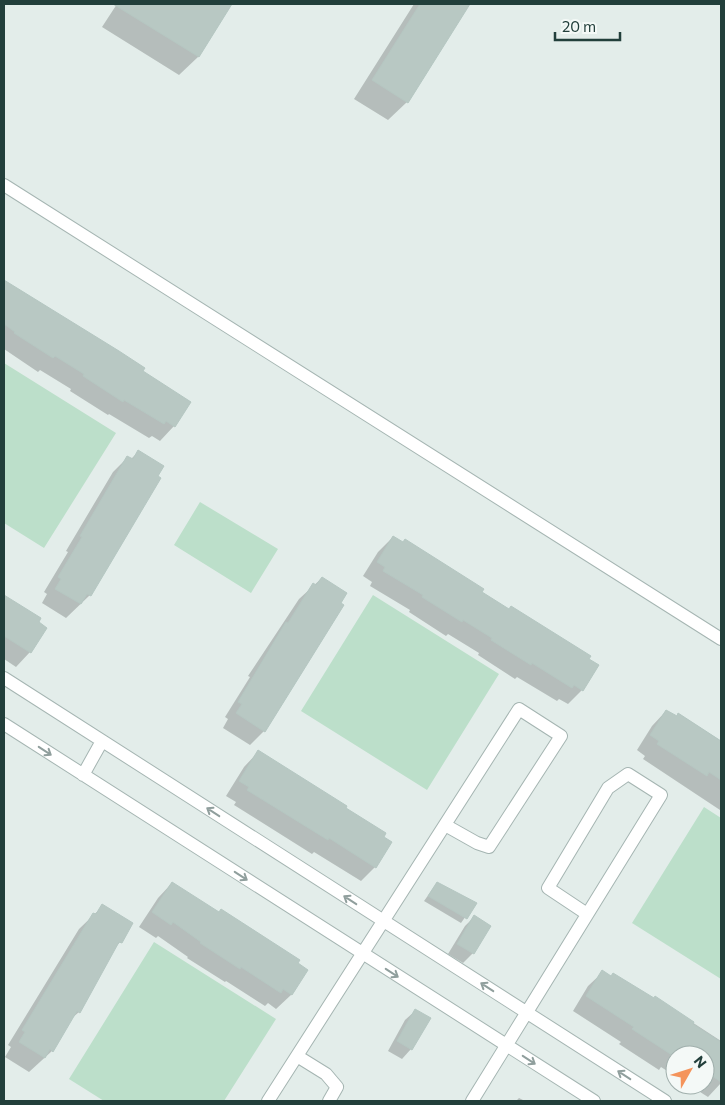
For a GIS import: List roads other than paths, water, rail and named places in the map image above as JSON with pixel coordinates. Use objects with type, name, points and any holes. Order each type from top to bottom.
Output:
[{"type":"lane","points":[[4,185],[721,639]]},
{"type":"lane","points":[[4,678],[665,1101]]},
{"type":"lane","points":[[268,1101],[519,709],[561,736],[489,847],[477,843],[445,825]]},
{"type":"lane","points":[[4,724],[594,1101]]},
{"type":"lane","points":[[83,775],[102,741]]},
{"type":"lane","points":[[472,1101],[661,795],[628,774],[608,788],[548,888],[587,914]]},
{"type":"lane","points":[[297,1056],[326,1074],[337,1088],[329,1101]]}]
